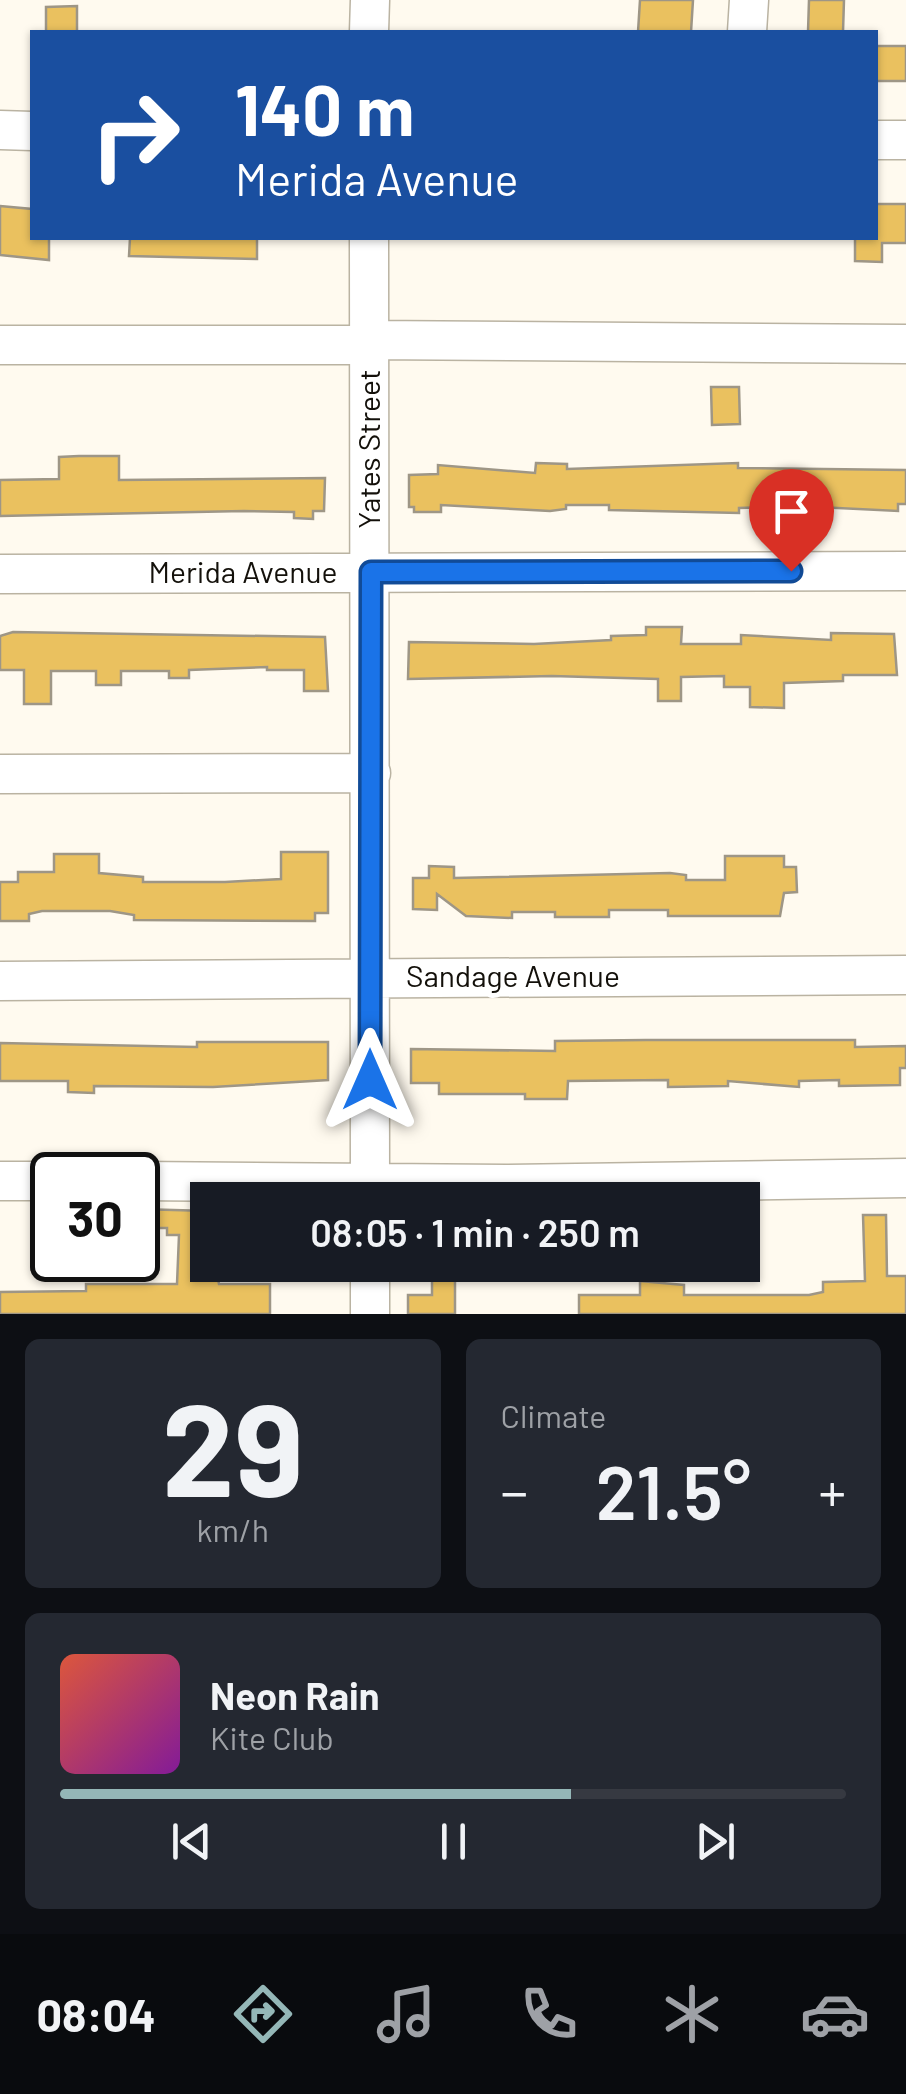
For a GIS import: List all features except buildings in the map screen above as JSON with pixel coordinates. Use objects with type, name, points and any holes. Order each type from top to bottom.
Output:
[{"type":"street","points":[[370,0],[370,30]]},
{"type":"street","points":[[748,30],[749,0]]},
{"type":"street","points":[[0,130],[30,131]]},
{"type":"street","points":[[878,140],[906,140]]},
{"type":"street","name":"Yates Street","points":[[370,240],[370,1182]]},
{"type":"street","points":[[0,345],[906,344]]},
{"type":"street","name":"Merida Avenue","points":[[0,574],[906,571]]},
{"type":"street","points":[[0,774],[371,773]]},
{"type":"street","name":"Sandage Avenue","points":[[0,981],[906,975]]},
{"type":"street","points":[[741,1182],[906,1178]]},
{"type":"street","points":[[0,1181],[30,1181]]},
{"type":"street","points":[[160,1182],[190,1183]]},
{"type":"street","points":[[370,1282],[370,1314]]},
{"type":"route","points":[[370,1080],[371,572],[791,571]]}]
